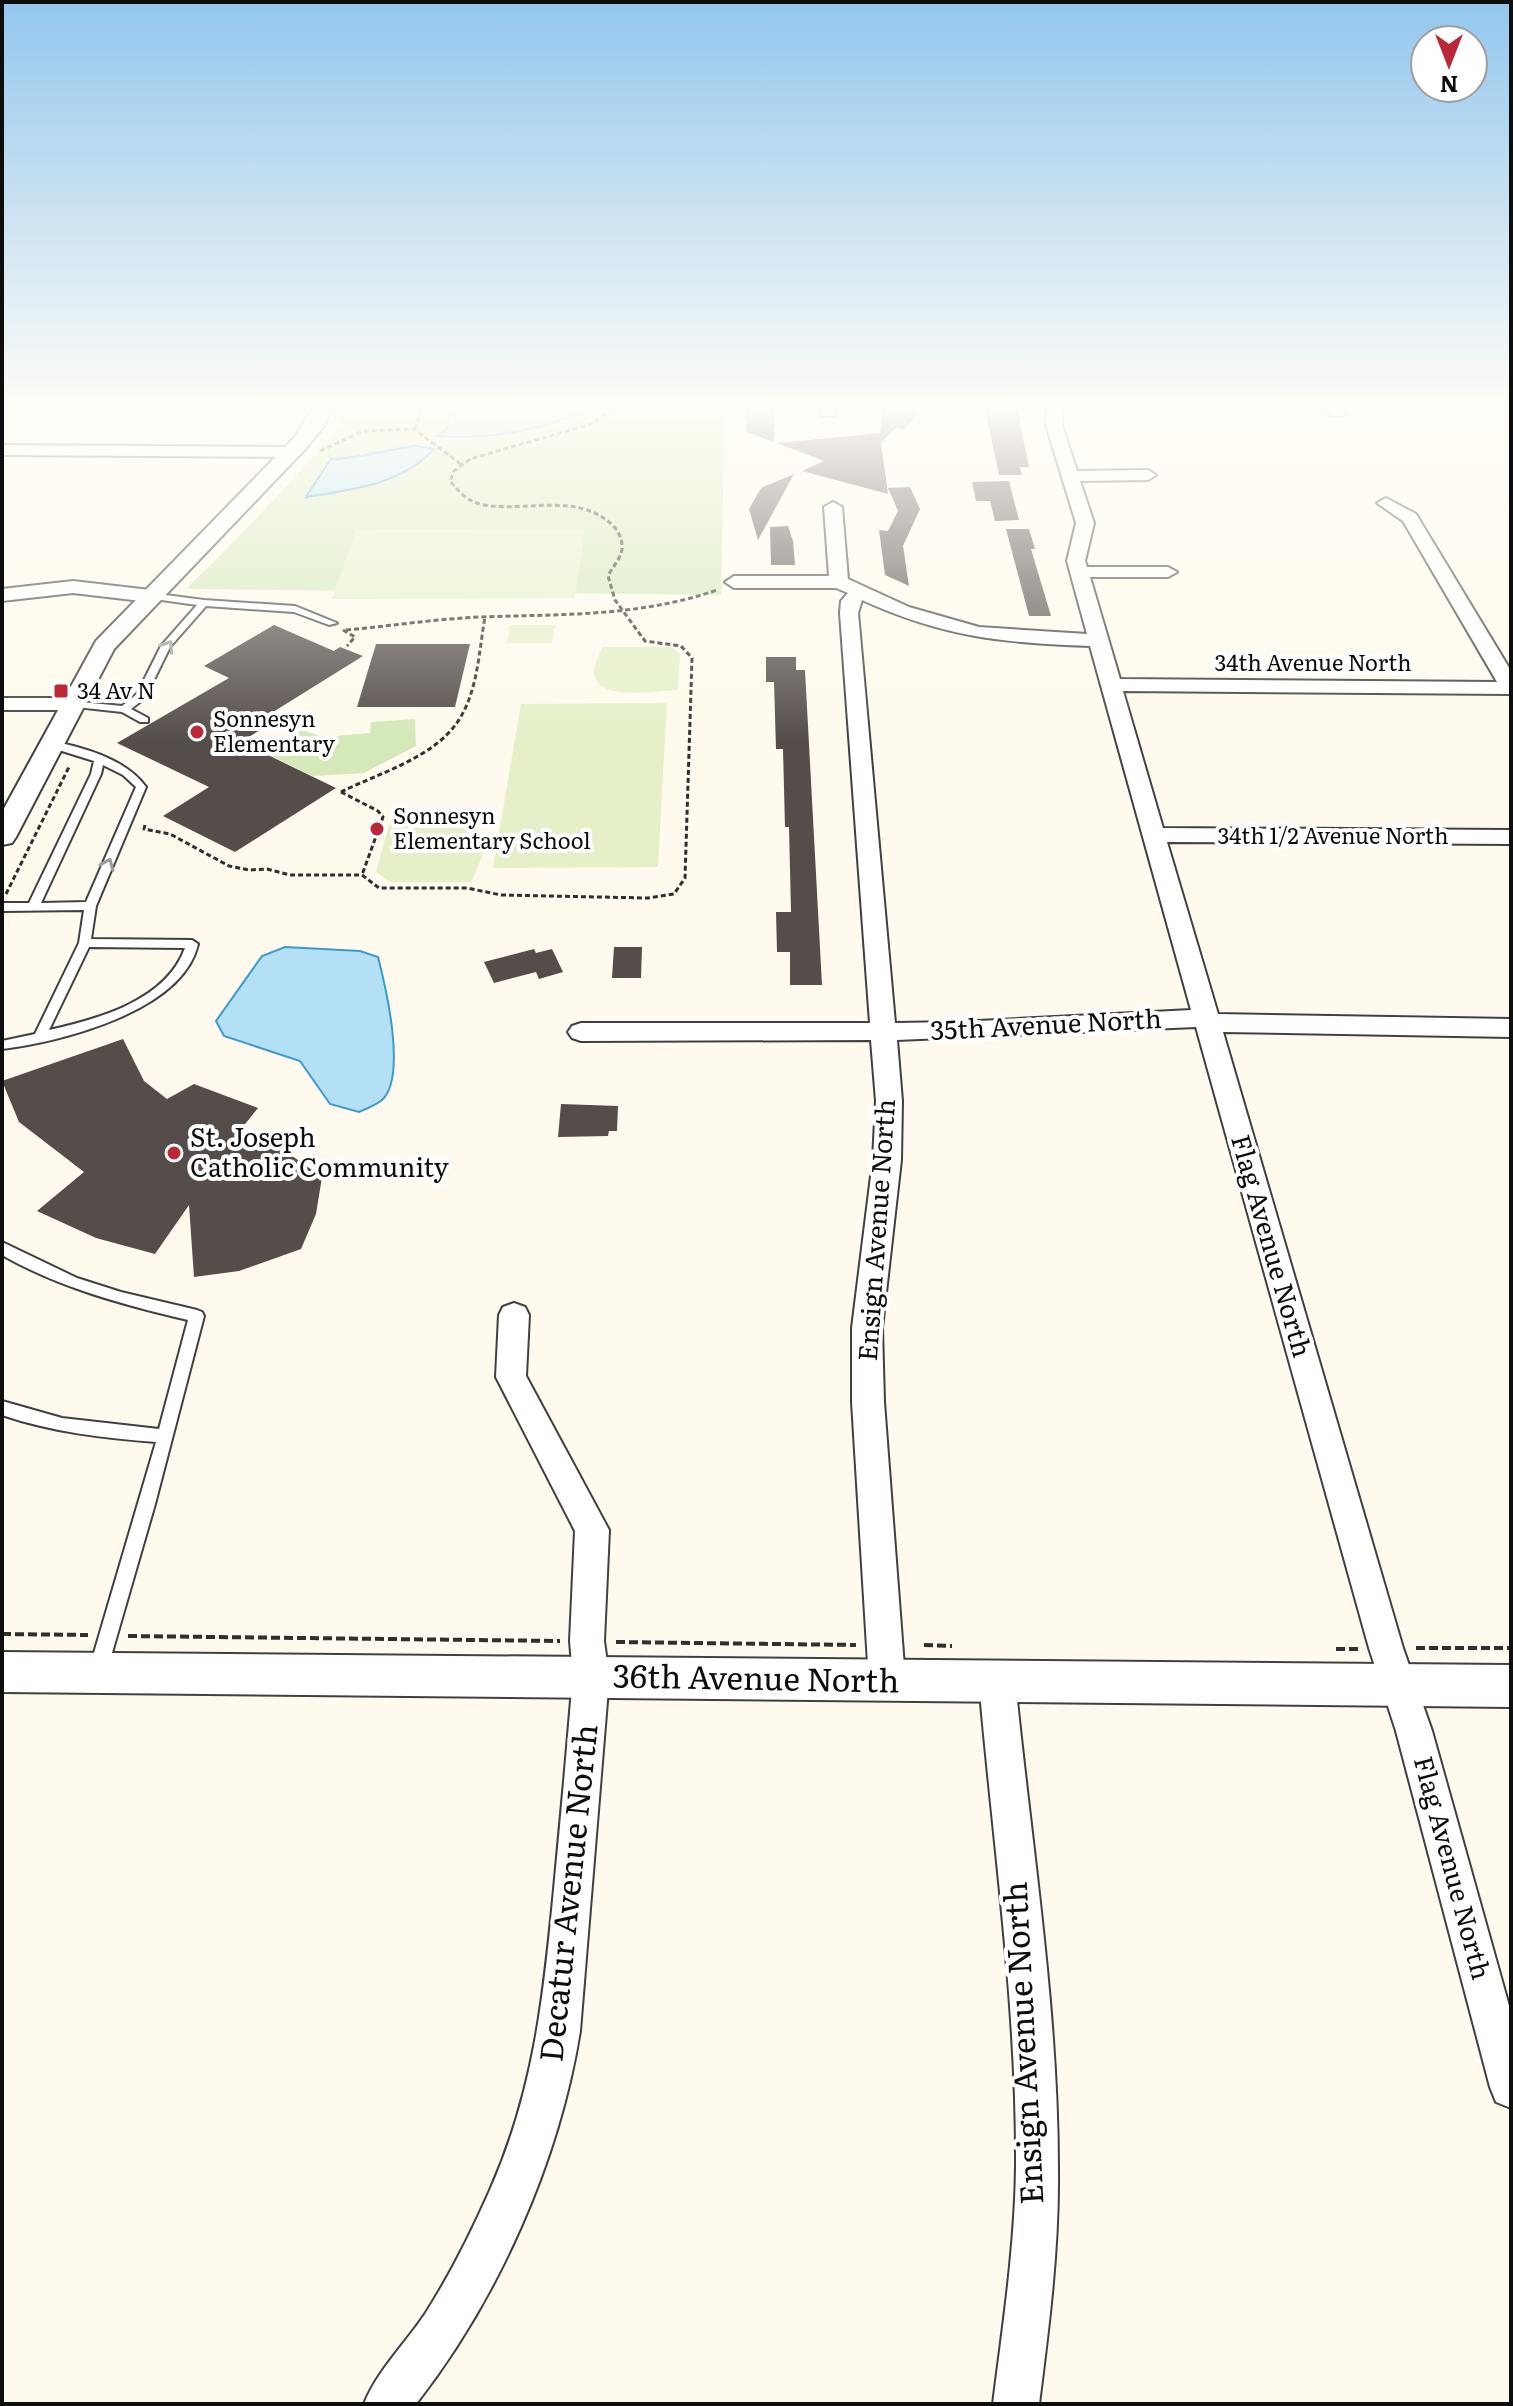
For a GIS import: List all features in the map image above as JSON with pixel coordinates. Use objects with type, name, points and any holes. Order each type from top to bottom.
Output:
[{"type":"street","points":[[2,837],[104,646],[150,596],[234,516]]},
{"type":"street","name":"Ensign Avenue North","points":[[835,516],[849,588],[881,1031],[889,1101],[887,1160],[867,1328],[868,1402],[886,1663]]},
{"type":"street","name":"Flag Avenue North","points":[[1083,516],[1085,523],[1076,561],[1114,685],[1207,1022],[1392,1666],[1414,1731],[1511,2087]]},
{"type":"street","points":[[1407,516],[1511,688]]},
{"type":"street","points":[[1080,572],[1168,572]]},
{"type":"street","points":[[734,582],[849,588],[902,611],[977,633],[1021,638],[1101,640]]},
{"type":"street","points":[[2,595],[73,587],[150,596]]},
{"type":"street","name":"34th Avenue North","points":[[1114,685],[1511,688]]},
{"type":"street","points":[[2,704],[71,704]]},
{"type":"street","name":"34th 1/2 Avenue North","points":[[1156,835],[1511,837]]},
{"type":"street","name":"35th Avenue North","points":[[581,1032],[958,1031],[1185,1017],[1233,1025],[1511,1028]]},
{"type":"street","name":"Decatur Avenue North","points":[[387,2404],[406,2382],[471,2278],[522,2170],[553,2067],[567,1960],[589,1659],[592,1530],[511,1377],[514,1315]]},
{"type":"street","name":"36th Avenue North","points":[[2,1672],[103,1654],[886,1663],[997,1681],[1392,1666],[1511,1686]]},
{"type":"street","name":"Ensign Avenue North","points":[[997,1681],[1031,2032],[1037,2167],[1030,2295],[1016,2404]]},
{"type":"lane","points":[[150,596],[295,609],[332,623]]},
{"type":"lane","points":[[124,709],[141,696],[166,646],[204,603]]},
{"type":"lane","points":[[71,704],[124,709],[144,720]]},
{"type":"lane","points":[[40,1036],[85,943],[90,906],[141,787],[131,775],[77,750],[50,744]]},
{"type":"lane","points":[[33,907],[96,774],[99,761]]},
{"type":"lane","points":[[2,907],[90,906]]},
{"type":"lane","points":[[2,1045],[96,1021],[143,1002],[168,983],[192,949],[192,944],[185,942],[85,943]]},
{"type":"lane","points":[[2,1248],[33,1267],[71,1282],[131,1302],[197,1316],[103,1654]]},
{"type":"lane","points":[[2,1408],[25,1417],[104,1432],[166,1436]]},
{"type":"path","points":[[149,816],[144,829],[170,834],[229,866],[249,870],[267,869],[290,875],[362,875],[379,888],[467,888],[501,895],[648,898],[674,894],[685,878],[692,658],[681,646],[645,641],[622,610],[610,590],[608,576],[622,554],[622,544],[618,530],[603,516]]},
{"type":"path","points":[[343,630],[485,617],[571,616],[622,610],[684,601],[734,582]]},
{"type":"path","points":[[362,875],[383,817],[378,811],[341,792],[444,737],[459,722],[466,707],[485,617]]},
{"type":"path","points":[[332,623],[355,637],[347,646]]},
{"type":"path","points":[[2,1634],[103,1654],[886,1663],[960,1646]]},
{"type":"path","points":[[1329,1649],[1392,1666],[1511,1648]]},
{"type":"green space","points":[[258,516],[723,516],[721,595],[186,589]]},
{"type":"green space","points":[[585,529],[575,598],[332,599],[356,530]]},
{"type":"green space","points":[[510,625],[555,625],[552,643],[507,643]]},
{"type":"green space","points":[[602,647],[671,647],[680,653],[678,690],[629,692],[604,687],[597,681],[594,671]]},
{"type":"green space","points":[[667,703],[658,867],[493,868],[521,704]]},
{"type":"green space","points":[[415,719],[416,746],[364,773],[313,776],[265,753],[302,730],[323,737],[370,733],[371,722]]},
{"type":"green space","points":[[439,821],[465,826],[483,843],[482,857],[471,882],[390,882],[376,872],[389,825]]},
{"type":"water","points":[[285,947],[360,951],[378,957],[394,1053],[389,1089],[377,1104],[359,1112],[330,1104],[300,1061],[224,1036],[216,1021],[262,956]]},
{"type":"building","points":[[751,516],[771,516],[758,540]]},
{"type":"building","points":[[895,516],[917,516],[903,546],[909,586],[885,575],[879,530],[888,531]]},
{"type":"building","points":[[994,516],[1018,516],[1019,520],[995,521]]},
{"type":"building","points":[[788,526],[795,565],[771,565],[770,527]]},
{"type":"building","points":[[1006,529],[1029,529],[1035,549],[1031,549],[1051,616],[1029,616]]},
{"type":"building","name":"Sonnesyn Elementary","points":[[274,625],[334,651],[340,647],[363,656],[265,717],[274,721],[241,742],[336,788],[235,852],[163,816],[209,787],[117,743],[229,678],[204,666]]},
{"type":"building","points":[[376,644],[470,644],[455,707],[357,707]]},
{"type":"building","points":[[766,657],[796,657],[796,670],[805,670],[822,985],[790,985],[790,952],[777,952],[776,912],[791,912],[789,827],[785,827],[783,749],[776,749],[774,682],[766,682]]},
{"type":"building","points":[[614,947],[642,947],[641,978],[612,978]]},
{"type":"building","points":[[534,949],[536,953],[552,949],[563,972],[539,979],[536,972],[494,983],[484,962]]},
{"type":"building","name":"St. Joseph Catholic Community","points":[[123,1039],[144,1081],[167,1099],[194,1084],[258,1108],[237,1134],[278,1146],[322,1177],[316,1214],[301,1249],[239,1271],[194,1277],[189,1205],[155,1254],[96,1238],[37,1211],[84,1172],[19,1122],[2,1081]]},
{"type":"building","points":[[561,1104],[618,1106],[617,1131],[609,1131],[608,1136],[558,1137]]},
{"type":"place","name":"34 Av N","points":[[61,691]]},
{"type":"place","name":"Sonnesyn Elementary","points":[[197,732]]},
{"type":"place","name":"Sonnesyn Elementary School","points":[[377,829]]},
{"type":"place","name":"St. Joseph Catholic Community","points":[[174,1153]]}]
